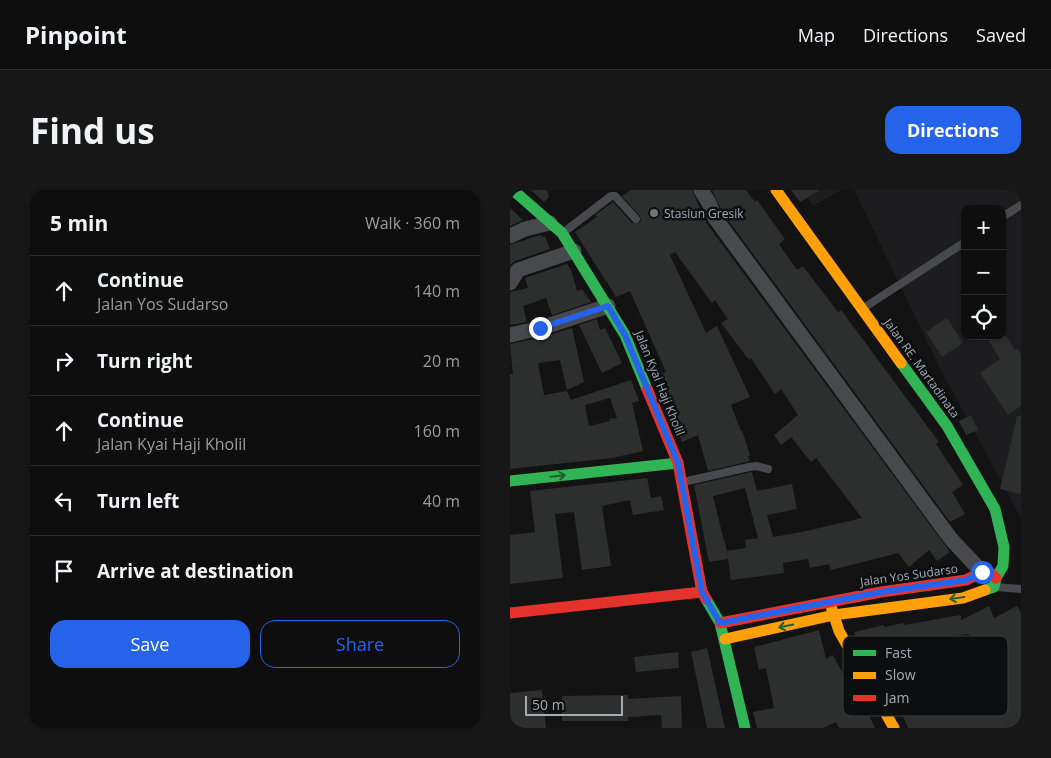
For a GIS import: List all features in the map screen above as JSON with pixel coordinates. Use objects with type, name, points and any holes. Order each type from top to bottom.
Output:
[{"type":"main road","name":"Jalan Kyai Haji Kholil","points":[[513,190],[562,233],[625,335],[678,463],[702,592],[720,623],[745,728]]},
{"type":"main road","name":"Jalan RE. Martadinata","points":[[776,190],[947,426],[995,509],[1004,548],[1003,566],[991,579]]},
{"type":"main road","points":[[510,481],[678,463]]},
{"type":"main road","name":"Jalan Yos Sudarso","points":[[720,623],[881,592],[966,580],[991,579]]},
{"type":"main road","points":[[725,639],[834,615],[963,598],[991,579]]},
{"type":"main road","points":[[510,613],[702,592]]},
{"type":"main road","points":[[830,601],[843,638]]},
{"type":"main road","points":[[887,716],[894,728]]},
{"type":"street","points":[[701,190],[715,218],[945,531],[991,579]]},
{"type":"street","points":[[510,236],[550,223]]},
{"type":"street","points":[[510,282],[518,270],[574,250]]},
{"type":"street","points":[[510,335],[540,328],[608,306]]},
{"type":"lane","points":[[562,233],[611,196],[615,196],[620,200],[636,218]]},
{"type":"lane","points":[[1006,214],[1021,205]]},
{"type":"lane","points":[[862,309],[961,245]]},
{"type":"lane","points":[[681,483],[749,466],[768,469]]},
{"type":"lane","points":[[991,579],[1021,589]]},
{"type":"shaded area","points":[[801,190],[841,190],[813,206]]},
{"type":"shaded area","points":[[854,190],[1021,190],[1021,518],[940,368]]},
{"type":"building","points":[[531,190],[547,190],[549,197],[544,202]]},
{"type":"building","points":[[631,190],[692,190],[707,224],[950,552],[937,561],[929,550],[909,567],[898,553],[831,570],[829,564],[810,568],[808,559],[783,563],[784,573],[731,580],[727,551],[746,548],[745,540],[758,538],[745,488],[713,496],[728,559],[709,562],[694,485],[752,472],[757,491],[792,484],[797,509],[767,515],[773,537],[862,518],[816,458],[811,462],[791,437],[781,445],[774,435],[798,415],[781,389],[775,394],[751,358],[749,360],[721,323],[728,319],[715,300],[712,303],[675,252],[670,255],[706,333],[717,326],[750,397],[731,405],[742,430],[750,461],[708,471],[698,435],[682,442],[655,376],[666,372],[630,291],[616,297],[575,232],[597,217],[595,215],[613,202],[632,223],[639,223],[641,220],[640,216],[622,196]]},
{"type":"building","points":[[712,190],[746,190],[755,202],[757,200],[785,239],[779,244],[797,270],[803,266],[838,312],[841,310],[939,442],[936,444],[963,485],[952,492],[965,514],[950,522],[723,213]]},
{"type":"building","points":[[791,190],[820,190],[800,202]]},
{"type":"building","points":[[510,208],[523,220],[510,226]]},
{"type":"building","points":[[540,235],[542,237],[545,236],[550,249],[515,261],[510,265],[510,245]]},
{"type":"building","points":[[567,264],[571,270],[577,291],[582,289],[591,302],[552,315],[546,298],[523,306],[527,322],[510,325],[510,292],[528,288],[525,278]]},
{"type":"building","points":[[947,318],[963,343],[942,357],[926,332]]},
{"type":"building","points":[[597,319],[600,330],[605,328],[622,363],[602,373],[579,325]]},
{"type":"building","points":[[572,328],[584,382],[567,390],[560,360],[538,363],[544,395],[567,391],[571,400],[631,380],[639,401],[632,403],[643,451],[612,458],[510,469],[510,374],[513,374],[510,344]],"holes":[[[610,398],[617,418],[589,426],[585,405]]]},
{"type":"building","points":[[1006,336],[1015,350],[1017,348],[1021,354],[1021,406],[1008,415],[980,373],[1000,359],[988,340],[1006,340]]},
{"type":"building","points":[[971,415],[978,430],[966,435],[959,421]]},
{"type":"building","points":[[1017,416],[1021,416],[1021,494],[1000,489]]},
{"type":"building","points":[[647,478],[651,498],[661,496],[664,510],[633,515],[630,500],[602,506],[611,566],[582,570],[574,512],[555,514],[563,578],[510,584],[510,535],[535,532],[530,491]]},
{"type":"building","points":[[989,606],[994,618],[1017,606],[1021,613],[1021,728],[908,728],[903,716],[1008,716],[1008,636],[970,636],[969,634],[951,636],[856,636],[854,632],[884,625],[884,627],[904,623],[904,625],[961,615],[961,620]]},
{"type":"building","points":[[819,630],[826,659],[833,655],[843,674],[843,716],[869,716],[875,728],[839,728],[836,722],[823,728],[757,728],[753,712],[774,708],[766,668],[759,670],[754,647]]},
{"type":"building","points":[[707,648],[725,728],[707,728],[691,652]]},
{"type":"building","points":[[678,652],[679,668],[636,672],[634,657]]},
{"type":"building","points":[[542,690],[546,728],[510,728],[510,693]]},
{"type":"building","points":[[628,695],[628,699],[681,696],[682,728],[662,728],[661,715],[628,717],[628,721],[562,721],[562,696]]},
{"type":"traffic: fast","points":[[513,190],[562,233],[625,335],[647,389]]},
{"type":"traffic: fast","points":[[901,363],[947,426],[995,509],[1004,547],[1003,566],[996,578],[994,587],[985,590]]},
{"type":"traffic: fast","points":[[510,481],[678,463]]},
{"type":"traffic: fast","points":[[706,599],[720,623],[745,728]]},
{"type":"traffic: slow","points":[[776,190],[901,363]]},
{"type":"traffic: slow","points":[[725,639],[834,615],[963,598],[985,590]]},
{"type":"traffic: slow","points":[[830,603],[843,638]]},
{"type":"traffic: slow","points":[[887,716],[894,728]]},
{"type":"traffic: jam","points":[[647,389],[678,463],[702,592],[706,599]]},
{"type":"traffic: jam","points":[[720,623],[881,592],[966,580],[982,572],[989,572],[996,578]]},
{"type":"traffic: jam","points":[[510,613],[702,592]]},
{"type":"place","name":"Stasiun Gresik","points":[[654,213]]},
{"type":"route","points":[[540,328],[608,306],[617,320],[678,463],[702,592],[720,623],[881,592],[966,580],[982,572]]}]
